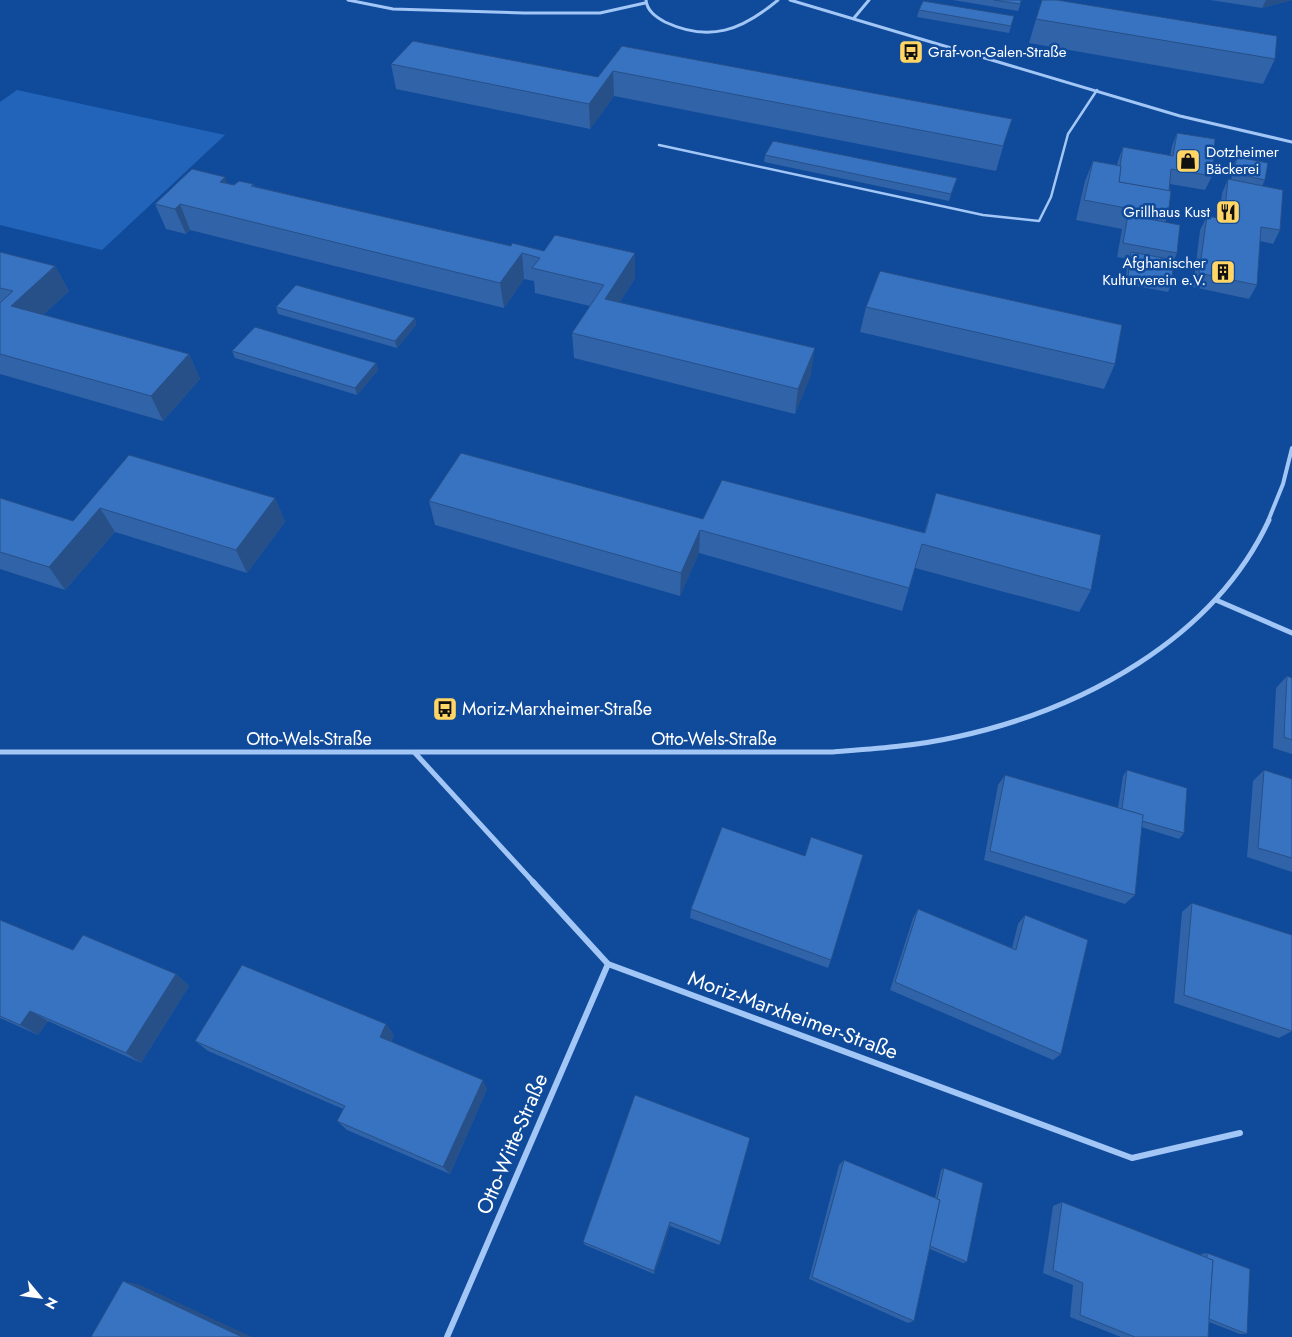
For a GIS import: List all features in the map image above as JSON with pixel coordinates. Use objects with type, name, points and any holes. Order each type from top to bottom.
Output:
[{"type":"street","points":[[348,0],[412,10],[524,13],[600,13],[645,1],[648,9],[667,23],[688,32],[700,34],[724,32],[746,24],[778,0]]},
{"type":"street","points":[[790,0],[1239,131],[1292,142]]},
{"type":"street","points":[[854,18],[869,0]]},
{"type":"street","name":"Otto-Wels-Straße","points":[[0,752],[832,752],[895,747],[957,736],[1011,721],[1062,702],[1108,681],[1157,650],[1185,628],[1216,600],[1240,571],[1259,541],[1274,511],[1292,448]]},
{"type":"street","points":[[1216,600],[1292,633]]},
{"type":"street","name":"Moriz-Marxheimer-Straße","points":[[415,753],[608,964],[1132,1158],[1240,1133]]},
{"type":"street","name":"Otto-Witte-Straße","points":[[447,1337],[608,964]]},
{"type":"lane","points":[[660,145],[983,215],[1039,221],[1051,197],[1068,134],[1097,90]]},
{"type":"shaded area","points":[[17,90],[225,135],[102,250],[0,225],[0,102]]},
{"type":"building","points":[[994,0],[1021,0],[1020,4]]},
{"type":"building","points":[[1042,0],[1057,0],[1277,36],[1275,59],[1036,19]]},
{"type":"building","points":[[923,1],[1014,16],[1011,26],[919,10]]},
{"type":"building","points":[[413,41],[598,77],[622,46],[1012,119],[1003,146],[613,71],[589,104],[391,64]]},
{"type":"building","points":[[1177,133],[1215,139],[1212,176],[1171,169],[1169,191],[1119,182],[1123,147],[1173,156]]},
{"type":"building","points":[[773,141],[957,178],[951,194],[765,155]]},
{"type":"building","points":[[1237,157],[1268,163],[1265,180],[1234,173]]},
{"type":"building","points":[[1093,161],[1121,166],[1119,182],[1171,191],[1168,216],[1084,200]]},
{"type":"building","points":[[192,169],[225,177],[220,182],[234,185],[239,181],[253,184],[251,186],[511,246],[512,243],[544,251],[555,235],[635,253],[605,299],[815,348],[798,389],[572,333],[604,285],[532,268],[540,258],[522,253],[500,283],[180,204],[175,209],[155,204]]},
{"type":"building","points":[[1228,179],[1283,190],[1280,230],[1261,227],[1257,285],[1199,273],[1207,216],[1224,219]]},
{"type":"building","points":[[1128,215],[1180,225],[1177,253],[1123,243]]},
{"type":"building","points":[[0,252],[55,266],[11,306],[189,354],[151,396],[0,354],[0,303],[13,291],[0,288]]},
{"type":"building","points":[[1131,252],[1174,260],[1171,285],[1128,277]]},
{"type":"building","points":[[880,271],[1122,325],[1115,364],[866,307]]},
{"type":"building","points":[[296,285],[415,318],[395,341],[276,307]]},
{"type":"building","points":[[255,327],[376,363],[355,388],[232,351]]},
{"type":"building","points":[[461,453],[703,519],[722,480],[925,533],[936,493],[1101,535],[1091,590],[922,544],[909,588],[700,530],[681,573],[429,501]]},
{"type":"building","points":[[129,455],[275,498],[236,550],[100,508],[49,567],[0,552],[0,498],[73,521]]},
{"type":"building","points":[[1287,676],[1292,678],[1292,740],[1284,737]]},
{"type":"building","points":[[1127,770],[1187,788],[1184,833],[1142,821],[1143,815],[1122,809]]},
{"type":"building","points":[[1264,770],[1292,779],[1292,858],[1258,848]]},
{"type":"building","points":[[1005,775],[1143,815],[1135,895],[990,851]]},
{"type":"building","points":[[722,827],[805,856],[811,837],[863,855],[831,960],[691,909]]},
{"type":"building","points":[[1192,903],[1292,935],[1292,1031],[1184,995]]},
{"type":"building","points":[[918,909],[1016,950],[1025,915],[1088,940],[1061,1054],[895,982]]},
{"type":"building","points":[[0,920],[73,950],[83,935],[176,974],[126,1053],[30,1011],[20,1025],[0,1016]]},
{"type":"building","points":[[242,965],[386,1024],[380,1037],[483,1080],[443,1167],[337,1121],[345,1106],[195,1041]]},
{"type":"building","points":[[635,1095],[750,1138],[721,1242],[670,1222],[654,1271],[583,1242]]},
{"type":"building","points":[[844,1160],[940,1200],[914,1321],[812,1277]]},
{"type":"building","points":[[944,1168],[983,1183],[967,1262],[930,1246],[940,1200],[937,1199]]},
{"type":"building","points":[[1062,1202],[1213,1260],[1208,1337],[1135,1337],[1080,1315],[1083,1283],[1053,1270]]},
{"type":"building","points":[[1207,1253],[1250,1269],[1247,1334],[1209,1319],[1213,1260],[1207,1258]]},
{"type":"building","points":[[123,1281],[242,1337],[91,1337]]},
{"type":"place","name":"Graf-von-Galen-Straße","points":[[911,52]]},
{"type":"place","name":"Dotzheimer Bäckerei","points":[[1188,161]]},
{"type":"place","name":"Grillhaus Kust","points":[[1228,212]]},
{"type":"place","name":"Afghanischer Kulturverein e.V.","points":[[1223,272]]},
{"type":"place","name":"Moriz-Marxheimer-Straße","points":[[445,709]]}]
